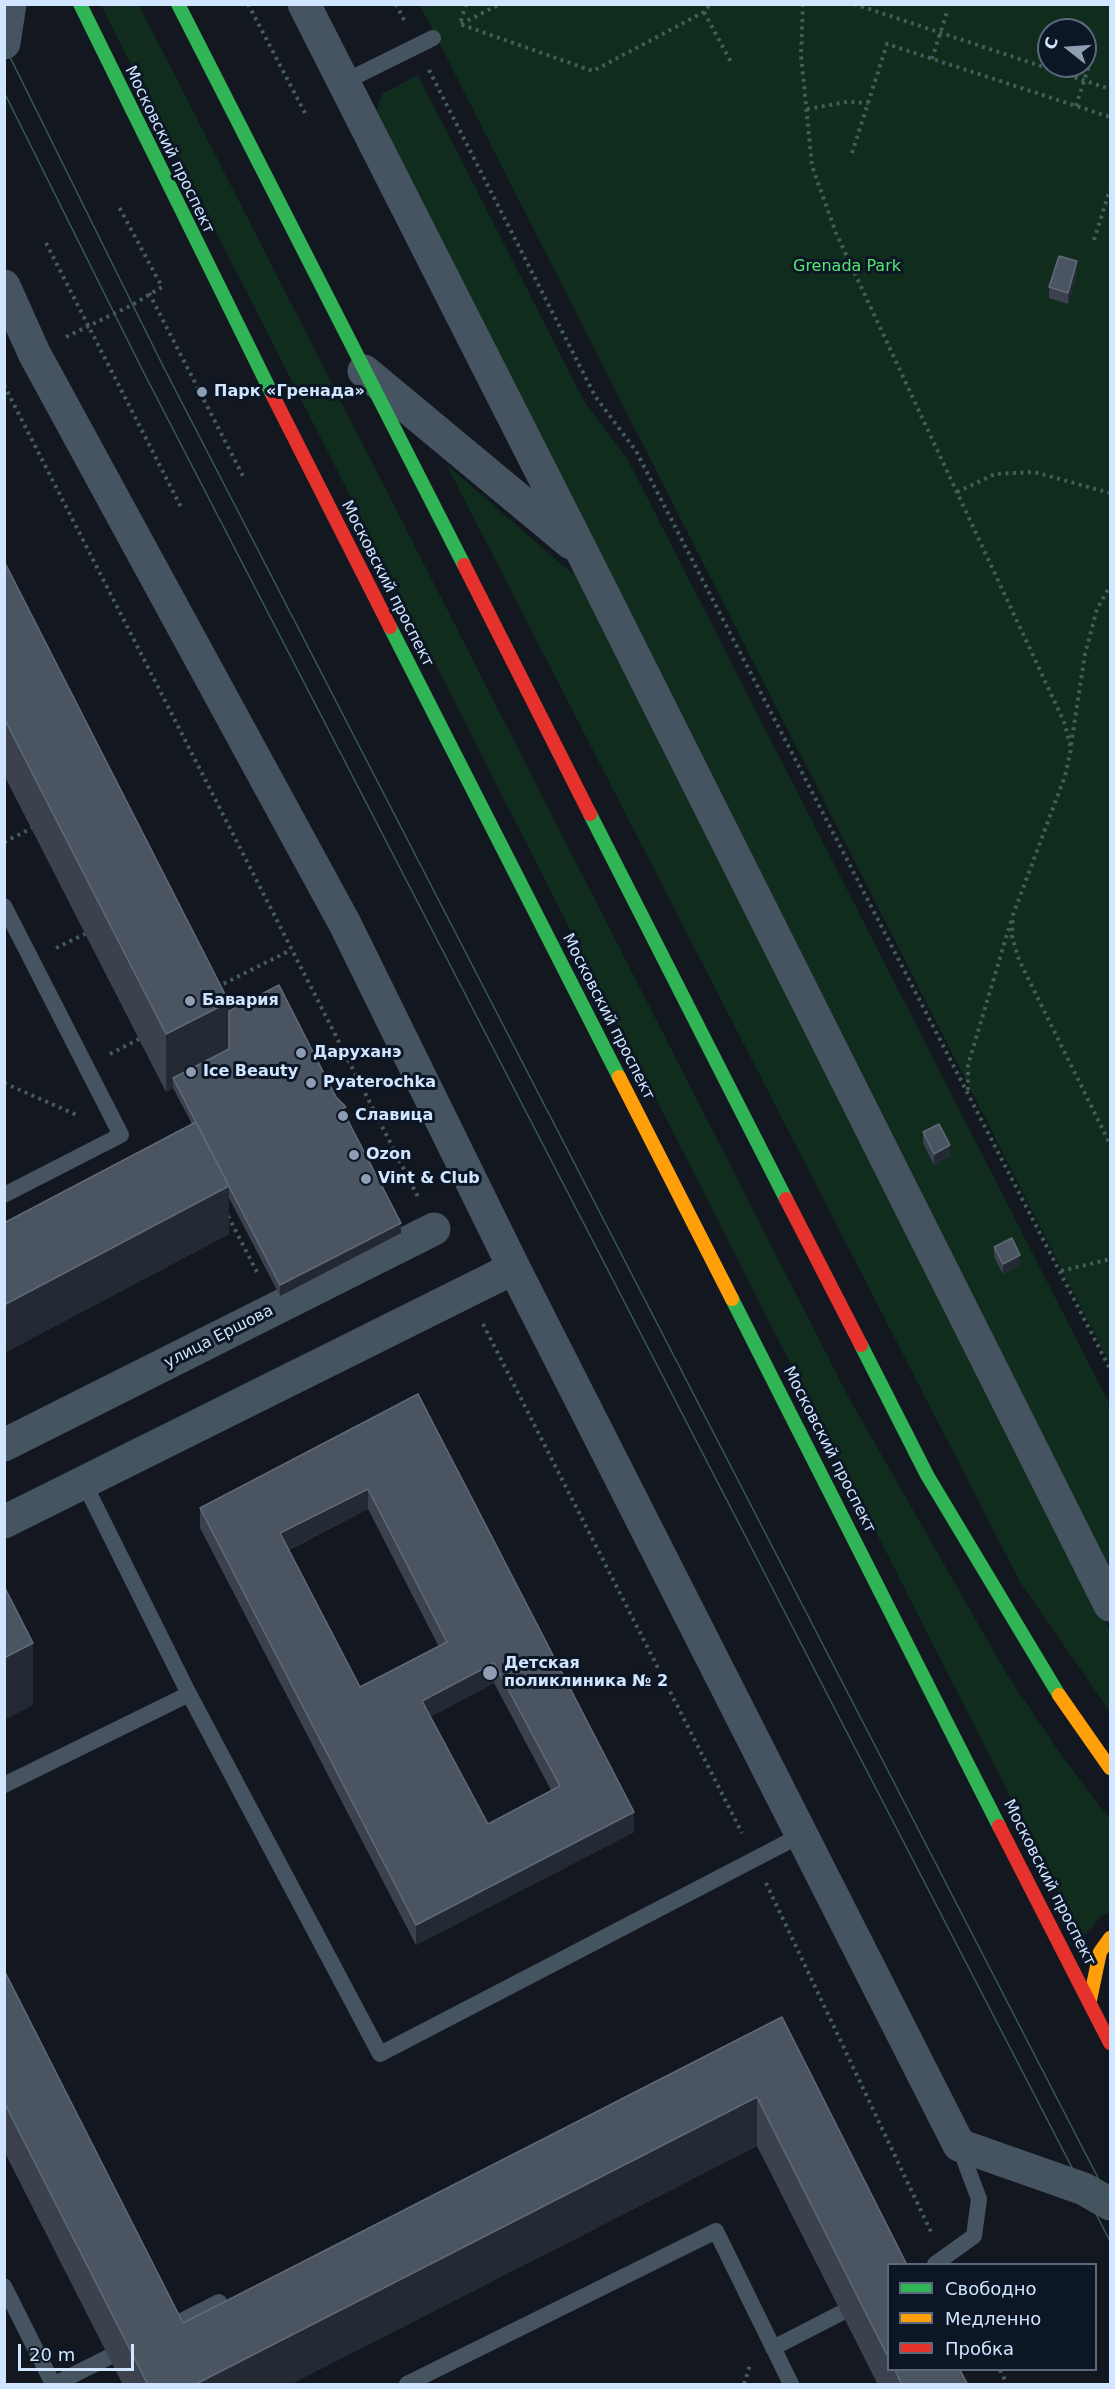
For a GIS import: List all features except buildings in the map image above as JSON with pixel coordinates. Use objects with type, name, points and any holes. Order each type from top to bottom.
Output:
[{"type":"main road","name":"Московский проспект","points":[[80,4],[245,342],[1110,2043]]},
{"type":"main road","points":[[178,4],[927,1474],[1071,1715],[1110,1768]]},
{"type":"main road","points":[[1090,2000],[1100,1953],[1110,1938]]},
{"type":"street","points":[[4,43],[10,4]]},
{"type":"street","points":[[304,4],[582,552],[1110,1605]]},
{"type":"street","points":[[8,305],[345,924],[514,1268],[959,2145],[1083,2189],[1110,2204]]},
{"type":"street","points":[[363,370],[582,552]]},
{"type":"street","name":"улица Ершова","points":[[4,1445],[434,1229]]},
{"type":"street","points":[[4,1522],[514,1268]]},
{"type":"lane","points":[[344,82],[433,38]]},
{"type":"lane","points":[[4,906],[121,1135],[4,1195]]},
{"type":"lane","points":[[84,1482],[189,1694],[380,2054],[803,1834]]},
{"type":"lane","points":[[4,1785],[189,1694]]},
{"type":"lane","points":[[938,2263],[974,2236],[979,2199],[959,2145]]},
{"type":"lane","points":[[407,2385],[716,2231],[791,2385]]},
{"type":"lane","points":[[4,2286],[54,2385],[109,2357]]},
{"type":"lane","points":[[163,2330],[219,2302]]},
{"type":"lane","points":[[773,2348],[841,2313]]},
{"type":"path","points":[[248,4],[305,113]]},
{"type":"path","points":[[396,4],[595,396],[636,452],[1110,1369]]},
{"type":"path","points":[[460,24],[466,4]]},
{"type":"path","points":[[433,38],[500,4]]},
{"type":"path","points":[[460,24],[593,71],[704,12],[710,4]]},
{"type":"path","points":[[803,4],[801,55],[812,166],[836,233],[1065,724],[1071,749]]},
{"type":"path","points":[[854,4],[1110,89]]},
{"type":"path","points":[[704,12],[731,62]]},
{"type":"path","points":[[932,59],[947,12]]},
{"type":"path","points":[[852,153],[888,44],[1110,117]]},
{"type":"path","points":[[1076,106],[1084,80]]},
{"type":"path","points":[[807,110],[831,104],[868,103]]},
{"type":"path","points":[[1094,240],[1110,189]]},
{"type":"path","points":[[34,353],[132,305],[162,287],[118,205]]},
{"type":"path","points":[[46,243],[182,507]]},
{"type":"path","points":[[149,293],[244,478]]},
{"type":"path","points":[[957,492],[995,474],[1034,472],[1110,493]]},
{"type":"path","points":[[968,1091],[968,1065],[1013,915],[1065,776],[1085,654],[1097,609],[1110,586]]},
{"type":"path","points":[[4,842],[32,828]]},
{"type":"path","points":[[1013,915],[1012,936],[1018,960],[1110,1144]]},
{"type":"path","points":[[206,992],[291,950]]},
{"type":"path","points":[[4,1083],[121,1135]]},
{"type":"path","points":[[223,1206],[276,1309]]},
{"type":"path","points":[[1061,1271],[1110,1259]]},
{"type":"path","points":[[1000,2371],[1007,2385]]},
{"type":"green space","points":[[101,5],[139,5],[849,1398],[1008,1676],[1064,1759],[1110,1819],[1110,1911],[1100,1918],[1082,1938]]},
{"type":"green space","name":"Grenada Park","points":[[420,5],[1110,5],[1110,1364]]},
{"type":"green space","points":[[418,75],[583,399],[629,462],[1110,1405],[1110,1577],[374,118],[382,94]]},
{"type":"green space","points":[[446,464],[589,588],[1110,1630],[1110,1712],[1020,1582]]},
{"type":"tram line","points":[[4,45],[162,364],[1110,2201]]},
{"type":"tram line","points":[[4,92],[144,373],[1110,2241]]},
{"type":"traffic: fast","points":[[80,4],[273,396]]},
{"type":"traffic: fast","points":[[178,4],[464,565]]},
{"type":"traffic: fast","points":[[390,627],[619,1077]]},
{"type":"traffic: fast","points":[[590,814],[786,1199]]},
{"type":"traffic: fast","points":[[732,1299],[999,1826]]},
{"type":"traffic: fast","points":[[861,1345],[927,1475],[1059,1695]]},
{"type":"traffic: slow","points":[[619,1077],[732,1299]]},
{"type":"traffic: slow","points":[[1059,1695],[1110,1768]]},
{"type":"traffic: slow","points":[[1090,2000],[1100,1952],[1110,1938]]},
{"type":"traffic: jam","points":[[273,396],[390,627]]},
{"type":"traffic: jam","points":[[464,565],[590,814]]},
{"type":"traffic: jam","points":[[786,1199],[861,1345]]},
{"type":"traffic: jam","points":[[999,1826],[1110,2043]]},
{"type":"place","name":"Парк «Гренада»","points":[[202,392]]},
{"type":"place","name":"Бавария","points":[[190,1001]]},
{"type":"place","name":"Даруханэ","points":[[301,1053]]},
{"type":"place","name":"Ice Beauty","points":[[191,1072]]},
{"type":"place","name":"Pyaterochka","points":[[311,1083]]},
{"type":"place","name":"Славица","points":[[343,1116]]},
{"type":"place","name":"Ozon","points":[[354,1155]]},
{"type":"place","name":"Vint & Club","points":[[366,1179]]},
{"type":"place","name":"Детская поликлиника № 2","points":[[490,1673]]}]
